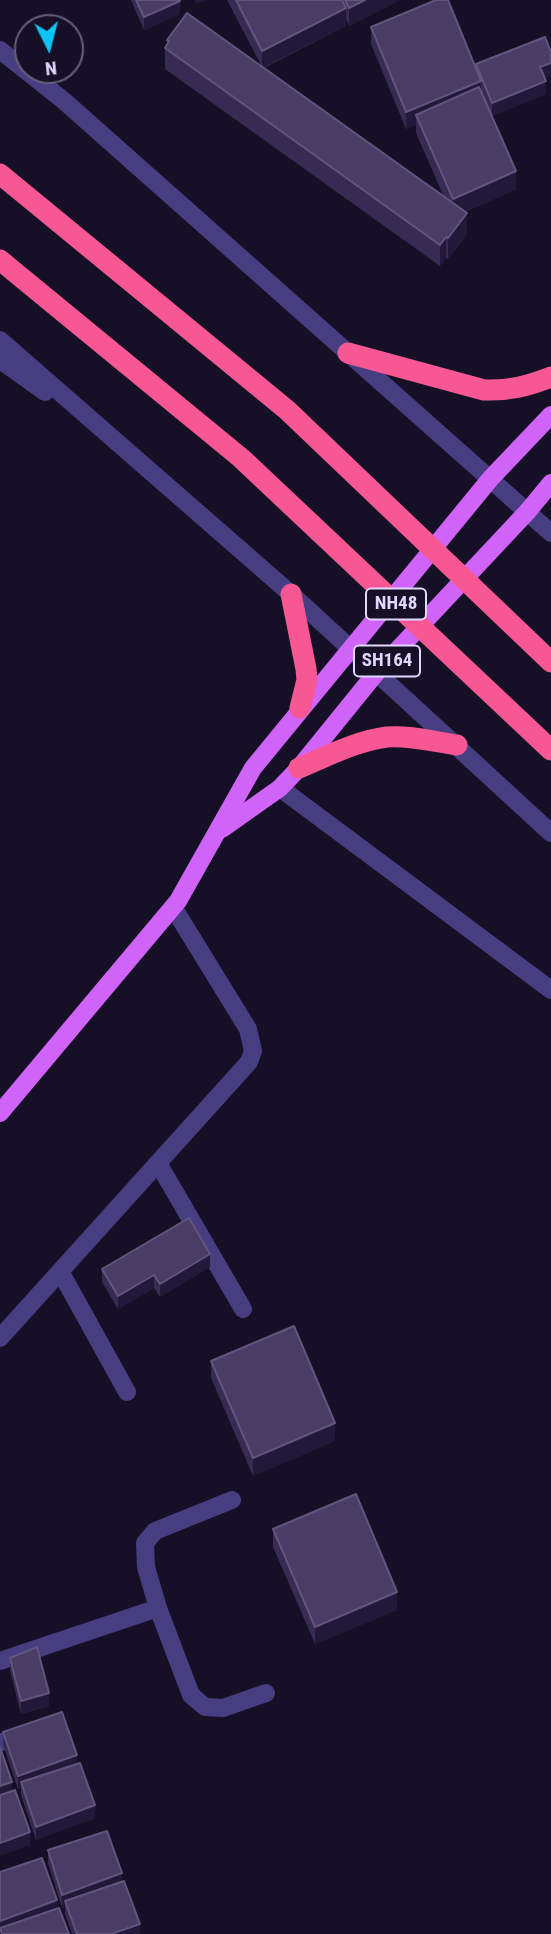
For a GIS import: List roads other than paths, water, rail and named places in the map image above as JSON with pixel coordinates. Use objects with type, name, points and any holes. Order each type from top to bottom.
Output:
[{"type":"highway","points":[[0,174],[287,410],[551,662]]},
{"type":"highway","name":"NH48","points":[[0,260],[242,458],[551,750]]},
{"type":"highway","points":[[348,353],[484,390],[503,391],[524,387],[551,377]]},
{"type":"highway","points":[[291,594],[307,680],[300,708]]},
{"type":"highway","points":[[299,768],[353,745],[388,737],[407,737],[457,745]]},
{"type":"main road","name":"SH164","points":[[349,648],[491,478],[551,415]]},
{"type":"main road","name":"SH164","points":[[0,1113],[175,904],[218,832],[280,788],[376,673],[551,483]]},
{"type":"main road","points":[[218,832],[253,768],[349,648]]},
{"type":"street","points":[[0,50],[63,100],[551,533]]},
{"type":"street","points":[[0,340],[291,594],[551,833]]},
{"type":"street","points":[[0,359],[130,453]]},
{"type":"street","points":[[280,788],[551,990]]},
{"type":"street","points":[[0,1338],[250,1062],[253,1051],[248,1029],[175,904]]},
{"type":"street","points":[[158,1163],[243,1309]]},
{"type":"street","points":[[60,1271],[127,1392]]},
{"type":"street","points":[[232,1500],[155,1531],[145,1543],[146,1567],[158,1608],[191,1696],[205,1707],[223,1708],[266,1693]]},
{"type":"street","points":[[0,1661],[158,1608]]}]
